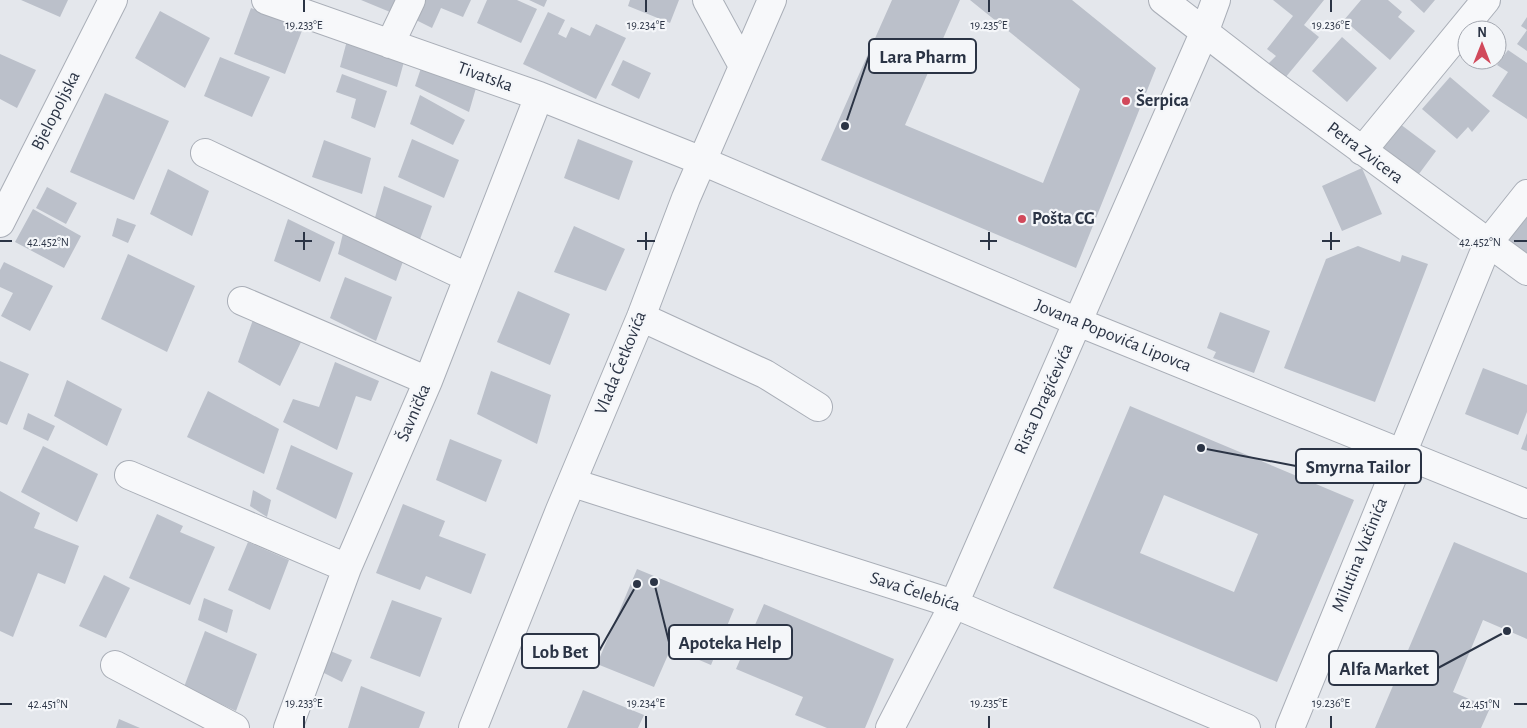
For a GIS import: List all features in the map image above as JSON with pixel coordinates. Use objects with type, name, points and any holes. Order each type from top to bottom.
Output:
[{"type":"street","name":"Bjelopoljska","points":[[0,223],[113,0]]},
{"type":"street","name":"Tivatska","points":[[266,0],[539,96],[702,161]]},
{"type":"street","points":[[390,44],[412,0]]},
{"type":"street","points":[[707,0],[743,66]]},
{"type":"street","name":"Vlada Ćetkovića","points":[[473,728],[560,510],[573,483],[641,317],[702,161],[772,0]]},
{"type":"street","points":[[1163,0],[1204,33]]},
{"type":"street","name":"Rista Dragićevića","points":[[890,728],[954,604],[1204,33],[1216,0]]},
{"type":"street","points":[[1362,150],[1486,0]]},
{"type":"street","name":"Petra Zvicera","points":[[1204,33],[1527,271]]},
{"type":"street","name":"Šavnička","points":[[288,728],[347,568],[428,381],[539,96]]},
{"type":"street","points":[[205,153],[467,277]]},
{"type":"street","name":"Jovana Popovića Lipovca","points":[[702,161],[1078,322],[1527,504]]},
{"type":"street","name":"Milutina Vučinića","points":[[1290,728],[1488,244],[1527,194]]},
{"type":"street","points":[[242,301],[428,381]]},
{"type":"street","points":[[641,317],[765,374],[818,407]]},
{"type":"street","points":[[129,475],[347,568]]},
{"type":"street","name":"Sava Čelebića","points":[[573,483],[954,604],[1246,728]]},
{"type":"street","points":[[115,665],[235,728]]},
{"type":"building","points":[[21,0],[68,0],[60,17]]},
{"type":"building","points":[[361,0],[395,0],[390,12]]},
{"type":"building","points":[[425,0],[471,0],[463,17],[441,8],[432,28],[416,20]]},
{"type":"building","points":[[487,0],[517,0],[537,9],[521,43],[477,23]]},
{"type":"building","points":[[529,0],[547,0],[544,7]]},
{"type":"building","points":[[630,0],[679,0],[670,23],[628,6]]},
{"type":"building","points":[[892,0],[960,0],[905,125],[1043,183],[1080,89],[970,0],[1072,0],[1156,68],[1076,268],[821,160]]},
{"type":"building","points":[[1273,0],[1324,0],[1304,25],[1319,37],[1285,78],[1268,64],[1276,56],[1267,49],[1293,16]]},
{"type":"building","points":[[1361,0],[1388,0],[1402,12],[1398,17],[1415,31],[1390,60],[1344,20]]},
{"type":"building","points":[[1410,0],[1435,0],[1424,13]]},
{"type":"building","points":[[251,8],[303,28],[285,74],[234,54]]},
{"type":"building","points":[[160,11],[210,38],[185,88],[135,58]]},
{"type":"building","points":[[548,12],[565,20],[558,34],[566,38],[571,27],[590,36],[596,24],[626,38],[596,99],[523,64]]},
{"type":"building","points":[[1527,17],[1527,30],[1521,26]]},
{"type":"building","points":[[1527,30],[1527,51],[1517,44]]},
{"type":"building","points":[[349,33],[405,58],[397,87],[340,67]]},
{"type":"building","points":[[1342,37],[1377,68],[1347,102],[1312,71]]},
{"type":"building","points":[[1508,50],[1527,63],[1527,119],[1492,96],[1508,72],[1505,70],[1507,70]]},
{"type":"building","points":[[0,54],[36,70],[17,108],[0,99]]},
{"type":"building","points":[[220,57],[270,77],[252,117],[204,96]]},
{"type":"building","points":[[623,60],[651,73],[639,99],[611,85]]},
{"type":"building","points":[[422,65],[476,88],[469,112],[415,86]]},
{"type":"building","points":[[342,74],[387,91],[375,128],[351,118],[356,99],[336,92]]},
{"type":"building","points":[[1450,77],[1490,111],[1472,132],[1468,127],[1457,139],[1422,109]]},
{"type":"building","points":[[105,93],[169,121],[134,200],[70,172]]},
{"type":"building","points":[[420,95],[465,120],[453,145],[410,124]]},
{"type":"building","points":[[1400,124],[1436,151],[1413,182],[1376,156]]},
{"type":"building","points":[[412,139],[459,160],[444,198],[398,177]]},
{"type":"building","points":[[578,139],[633,161],[619,200],[564,178]]},
{"type":"building","points":[[324,140],[371,158],[362,194],[312,177]]},
{"type":"building","points":[[1362,168],[1382,214],[1342,231],[1322,186]]},
{"type":"building","points":[[168,169],[209,191],[192,236],[150,214]]},
{"type":"building","points":[[384,186],[432,206],[419,242],[374,221]]},
{"type":"building","points":[[47,187],[77,203],[66,224],[36,208]]},
{"type":"building","points":[[33,209],[81,236],[64,268],[15,242]]},
{"type":"building","points":[[1527,215],[1527,264],[1502,246]]},
{"type":"building","points":[[117,218],[136,225],[128,243],[112,236]]},
{"type":"building","points":[[288,219],[335,242],[320,282],[274,261]]},
{"type":"building","points":[[345,225],[406,253],[396,281],[338,254]]},
{"type":"building","points":[[574,226],[625,249],[606,291],[554,272]]},
{"type":"building","points":[[1358,246],[1400,262],[1402,255],[1428,264],[1375,402],[1284,368],[1326,259]]},
{"type":"building","points":[[128,254],[195,286],[167,352],[101,319]]},
{"type":"building","points":[[4,262],[53,286],[30,331],[1,316],[13,293],[0,287],[0,270]]},
{"type":"building","points":[[345,277],[392,297],[376,341],[330,318]]},
{"type":"building","points":[[518,291],[570,314],[550,365],[497,342]]},
{"type":"building","points":[[1220,312],[1270,331],[1254,373],[1213,358],[1216,352],[1207,348]]},
{"type":"building","points":[[254,317],[302,340],[280,386],[238,362]]},
{"type":"building","points":[[0,361],[29,374],[7,425],[0,422]]},
{"type":"building","points":[[335,362],[379,381],[371,401],[356,396],[337,450],[283,422],[293,399],[319,407]]},
{"type":"building","points":[[1483,368],[1527,385],[1527,412],[1518,435],[1465,414]]},
{"type":"building","points":[[491,371],[551,395],[537,444],[477,414]]},
{"type":"building","points":[[67,380],[122,409],[107,446],[54,416]]},
{"type":"building","points":[[208,391],[279,429],[264,474],[187,437]]},
{"type":"building","points":[[1130,406],[1354,500],[1277,682],[1053,588]],"holes":[[[1164,495],[1258,534],[1234,592],[1140,553]]]},
{"type":"building","points":[[28,413],[55,426],[48,441],[23,429]]},
{"type":"building","points":[[1527,433],[1527,451],[1521,449]]},
{"type":"building","points":[[450,439],[502,460],[486,502],[436,480]]},
{"type":"building","points":[[291,445],[353,473],[336,519],[276,489]]},
{"type":"building","points":[[43,446],[98,474],[77,522],[21,492]]},
{"type":"building","points":[[253,490],[271,500],[267,517],[250,506]]},
{"type":"building","points":[[0,491],[40,513],[34,528],[79,546],[65,584],[38,573],[13,637],[0,631]]},
{"type":"building","points":[[403,504],[445,521],[439,536],[486,554],[471,594],[426,576],[420,590],[376,573]]},
{"type":"building","points":[[157,514],[183,526],[180,532],[215,547],[190,605],[129,578]]},
{"type":"building","points":[[248,542],[289,560],[270,610],[228,590]]},
{"type":"building","points":[[1454,542],[1527,573],[1527,639],[1483,620],[1453,692],[1490,708],[1481,728],[1375,728]]},
{"type":"building","points":[[637,569],[734,609],[711,665],[671,648],[654,687],[597,664]]},
{"type":"building","points":[[104,575],[130,588],[106,638],[79,626]]},
{"type":"building","points":[[204,598],[233,610],[227,633],[198,620]]},
{"type":"building","points":[[392,600],[442,618],[420,677],[370,658]]},
{"type":"building","points":[[764,604],[894,659],[865,728],[827,728],[795,715],[803,697],[736,669]]},
{"type":"building","points":[[205,631],[257,654],[236,711],[184,687]]},
{"type":"building","points":[[328,650],[352,660],[342,682],[320,671]]},
{"type":"building","points":[[361,686],[425,712],[419,728],[348,728]]},
{"type":"building","points":[[583,690],[644,715],[638,728],[567,728]]},
{"type":"building","points":[[119,719],[140,728],[116,728]]},
{"type":"place","name":"Šerpica","points":[[1126,101]]},
{"type":"place","name":"Lara Pharm","points":[[845,126]]},
{"type":"place","name":"Pošta CG","points":[[1022,219]]},
{"type":"place","name":"Smyrna Tailor","points":[[1201,448]]},
{"type":"place","name":"Apoteka Help","points":[[654,582]]},
{"type":"place","name":"Lob Bet","points":[[637,584]]},
{"type":"place","name":"Alfa Market","points":[[1507,631]]}]
